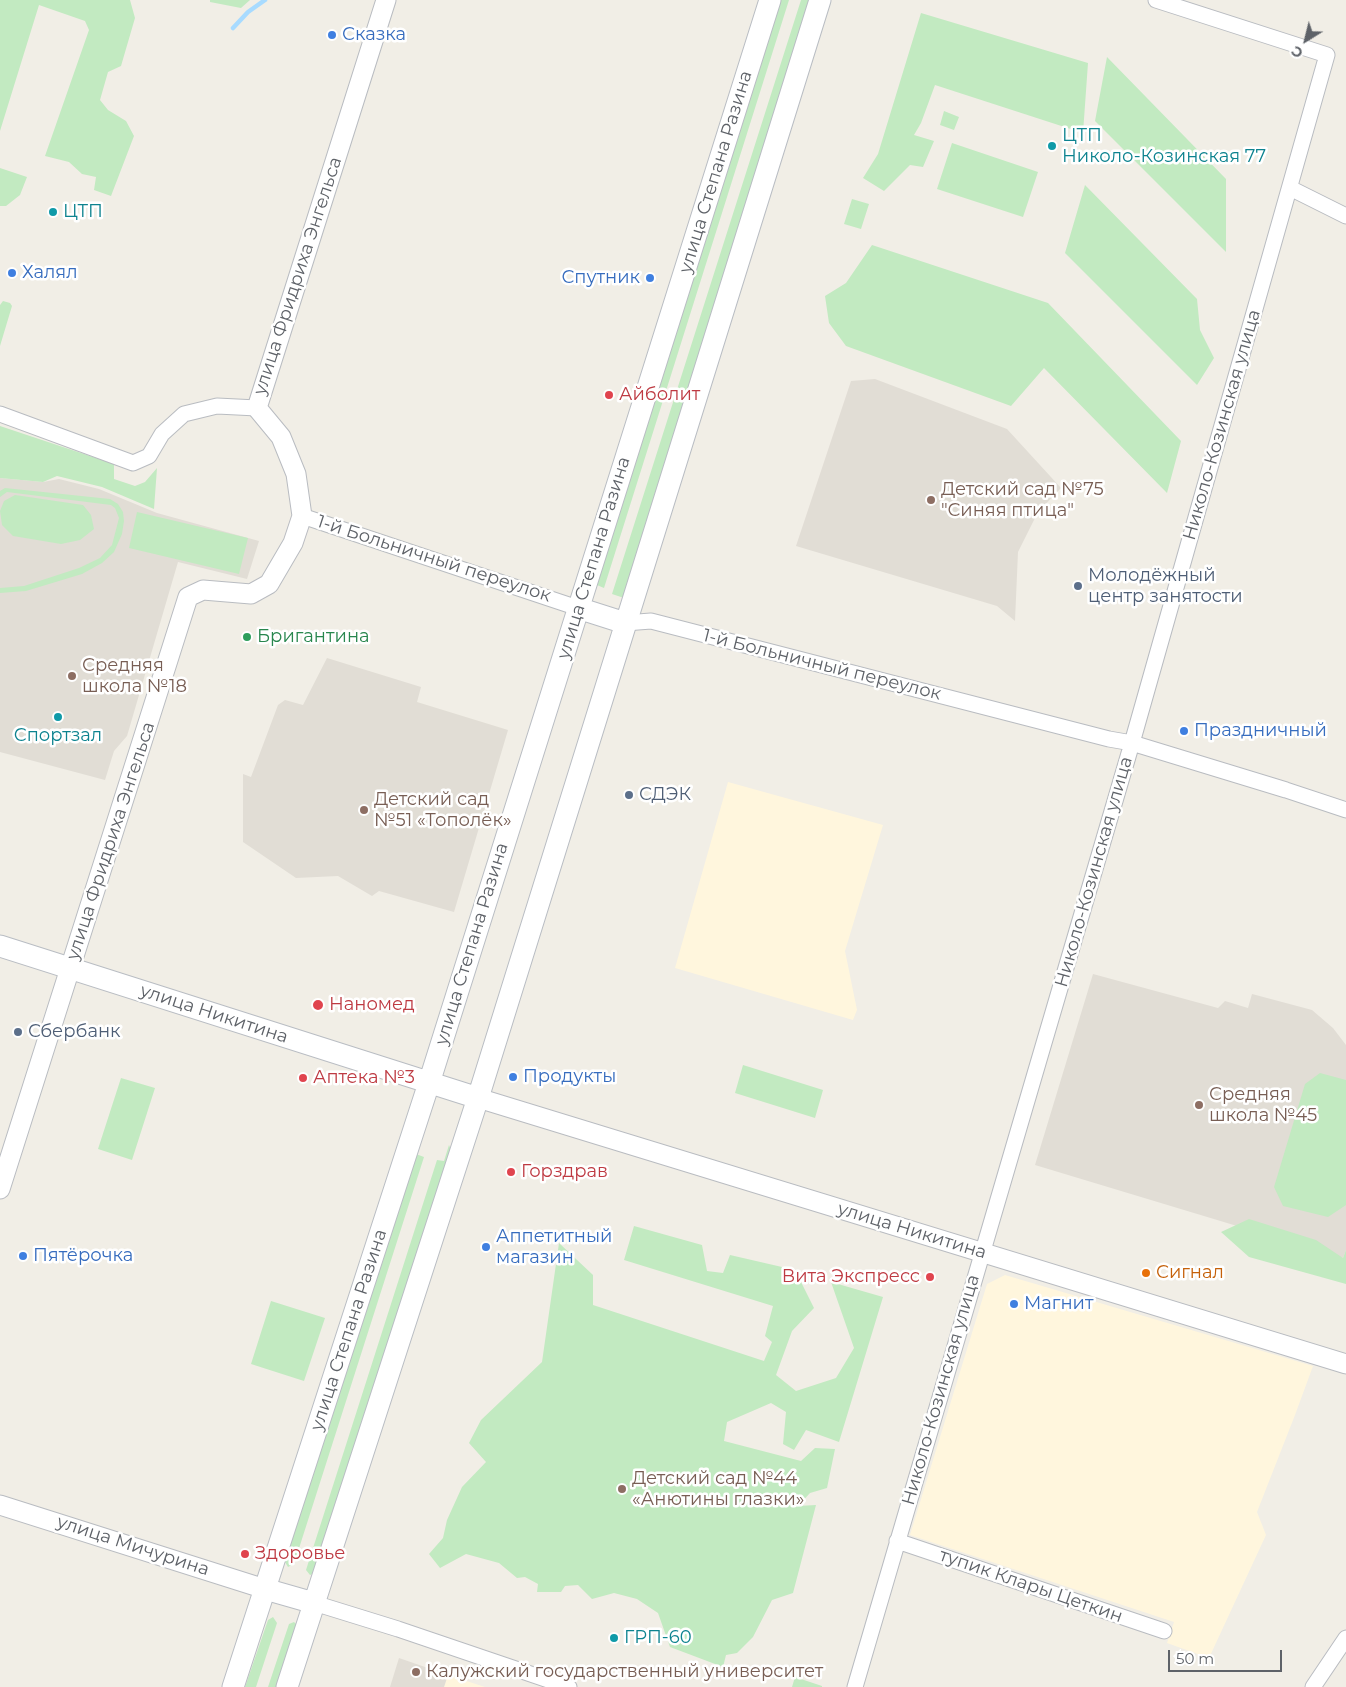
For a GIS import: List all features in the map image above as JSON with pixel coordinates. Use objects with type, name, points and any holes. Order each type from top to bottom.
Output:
[{"type":"main road","name":"улица Степана Разина","points":[[233,1687],[429,1083],[770,0]]},
{"type":"main road","points":[[287,1687],[478,1098],[820,0]]},
{"type":"main road","name":"1-й Больничный переулок","points":[[578,608],[625,623]]},
{"type":"main road","name":"улица Никитина","points":[[0,946],[478,1098]]},
{"type":"main road","points":[[265,1589],[314,1603]]},
{"type":"street","name":"улица Фридриха Энгельса","points":[[0,1188],[188,597],[202,590],[250,594],[269,584],[293,543],[302,516],[296,474],[288,453],[281,438],[257,408],[386,0]]},
{"type":"street","name":"Николо-Козинская улица","points":[[854,1687],[1132,743],[1327,55],[1156,0]]},
{"type":"street","points":[[1290,188],[1346,216]]},
{"type":"street","points":[[0,414],[134,463],[149,456],[162,434],[184,414],[217,406],[257,408]]},
{"type":"street","name":"1-й Больничный переулок","points":[[302,516],[578,608]]},
{"type":"street","name":"1-й Больничный переулок","points":[[625,623],[652,621],[1109,739],[1132,743],[1346,810]]},
{"type":"street","name":"улица Никитина","points":[[478,1098],[1346,1364]]},
{"type":"street","name":"улица Мичурина","points":[[0,1505],[265,1589]]},
{"type":"street","name":"тупик Клары Цеткин","points":[[897,1541],[1164,1631]]},
{"type":"street","points":[[314,1603],[398,1629],[569,1687]]},
{"type":"street","points":[[1312,1687],[1346,1638]]},
{"type":"shaded area","name":"Детский сад №75 \"Синяя птица\"","points":[[875,379],[1007,429],[1061,488],[1038,512],[1018,552],[1015,621],[997,606],[796,546],[851,381]]},
{"type":"shaded area","name":"Средняя школа №18","points":[[0,478],[43,482],[59,479],[99,489],[157,513],[259,541],[247,579],[178,562],[127,736],[114,751],[105,780],[0,752]]},
{"type":"shaded area","name":"Детский сад №51 «Тополёк»","points":[[327,658],[421,687],[417,702],[508,730],[454,912],[379,891],[372,896],[338,876],[296,878],[243,842],[243,774],[251,777],[278,705],[285,700],[303,705]]},
{"type":"shaded area","points":[[728,782],[883,825],[845,951],[857,1010],[853,1020],[675,968]]},
{"type":"shaded area","name":"Средняя школа №45","points":[[1093,974],[1218,1008],[1225,1001],[1248,1008],[1252,994],[1312,1010],[1333,1028],[1346,1045],[1346,1250],[1343,1258],[1035,1165]]},
{"type":"shaded area","points":[[1005,1275],[1313,1366],[1257,1512],[1266,1535],[1209,1658],[1167,1643],[1174,1622],[910,1535],[987,1284]]},
{"type":"shaded area","name":"Калужский государственный университет","points":[[399,1658],[448,1675],[444,1687],[390,1687]]},
{"type":"shaded area","points":[[448,1675],[485,1687],[444,1687]]},
{"type":"green space","points":[[0,0],[130,0],[135,18],[121,66],[108,72],[100,100],[108,110],[126,121],[134,136],[111,196],[94,190],[96,177],[82,174],[69,162],[45,156],[89,30],[85,21],[39,5],[0,131]]},
{"type":"green space","points":[[210,0],[250,0],[241,8],[210,2]]},
{"type":"green space","points":[[776,0],[789,0],[604,588],[592,583]]},
{"type":"green space","points":[[801,0],[811,0],[624,598],[612,594]]},
{"type":"green space","points":[[921,13],[1088,63],[1083,133],[935,85],[921,123],[914,135],[934,141],[923,167],[910,165],[884,191],[863,178],[878,154]]},
{"type":"green space","points":[[1107,57],[1226,179],[1226,252],[1095,121]]},
{"type":"green space","points":[[944,111],[959,117],[954,130],[940,125]]},
{"type":"green space","points":[[952,143],[1038,172],[1023,217],[937,189]]},
{"type":"green space","points":[[0,168],[27,177],[20,195],[6,206],[0,206]]},
{"type":"green space","points":[[1085,185],[1197,299],[1200,330],[1214,358],[1197,385],[1065,253]]},
{"type":"green space","points":[[852,199],[869,204],[861,229],[844,224]]},
{"type":"green space","points":[[872,245],[1048,303],[1181,441],[1167,493],[1044,368],[1011,406],[846,346],[829,323],[825,296],[846,283]]},
{"type":"green space","points":[[3,301],[10,303],[12,306],[0,346],[0,305]]},
{"type":"green space","points":[[0,426],[114,464],[114,479],[135,486],[145,482],[157,468],[154,509],[102,487],[57,476],[43,482],[0,478]]},
{"type":"green space","points":[[5,488],[110,499],[118,504],[123,512],[124,521],[122,534],[114,552],[102,563],[82,574],[26,591],[0,593],[0,588],[24,586],[79,568],[100,558],[112,545],[119,518],[115,508],[111,505],[7,492],[0,497],[0,491]]},
{"type":"green space","points":[[15,495],[83,505],[91,515],[94,529],[80,540],[61,544],[13,536],[2,525],[0,511],[4,501]]},
{"type":"green space","points":[[137,512],[248,538],[239,574],[129,548]]},
{"type":"green space","points":[[743,1065],[823,1090],[815,1118],[735,1093]]},
{"type":"green space","points":[[1320,1073],[1346,1080],[1346,1205],[1328,1217],[1283,1206],[1274,1187],[1305,1084]]},
{"type":"green space","points":[[121,1078],[155,1088],[132,1160],[98,1149]]},
{"type":"green space","points":[[449,1145],[452,1152],[315,1573],[310,1575],[306,1570],[437,1160],[444,1161]]},
{"type":"green space","points":[[416,1154],[424,1157],[294,1564],[288,1567],[285,1562]]},
{"type":"green space","points":[[1249,1219],[1316,1240],[1343,1258],[1346,1250],[1346,1284],[1249,1257],[1221,1232]]},
{"type":"green space","points":[[634,1226],[702,1245],[707,1271],[723,1273],[730,1255],[795,1270],[814,1308],[792,1331],[776,1375],[796,1391],[836,1378],[854,1348],[831,1282],[883,1297],[839,1442],[806,1430],[794,1450],[783,1444],[786,1412],[771,1403],[727,1422],[724,1441],[801,1461],[815,1448],[835,1449],[827,1488],[810,1493],[798,1506],[816,1505],[793,1593],[772,1600],[753,1637],[737,1653],[726,1655],[723,1667],[670,1647],[658,1613],[637,1599],[614,1593],[592,1599],[578,1585],[565,1586],[561,1592],[537,1592],[538,1584],[525,1577],[517,1578],[499,1563],[466,1554],[440,1568],[429,1554],[443,1538],[447,1520],[462,1487],[486,1462],[469,1443],[481,1420],[542,1362],[559,1243],[593,1275],[593,1305],[764,1361],[772,1342],[765,1336],[773,1306],[624,1260]]},
{"type":"green space","points":[[271,1301],[325,1318],[304,1381],[251,1364]]},
{"type":"green space","points":[[273,1617],[277,1623],[256,1687],[245,1687],[268,1620]]},
{"type":"green space","points":[[294,1622],[298,1626],[278,1687],[268,1687],[289,1624]]},
{"type":"green space","points":[[795,1677],[822,1686],[822,1687],[792,1687]]},
{"type":"waterway","points":[[233,28],[248,12],[265,0]]},
{"type":"place","name":"Сказка","points":[[332,35]]},
{"type":"place","name":"ЦТП Николо-Козинская 77","points":[[1052,146]]},
{"type":"place","name":"ЦТП","points":[[53,212]]},
{"type":"place","name":"Халял","points":[[12,273]]},
{"type":"place","name":"Спутник","points":[[650,278]]},
{"type":"place","name":"Айболит","points":[[609,395]]},
{"type":"place","name":"Детский сад №75 \"Синяя птица\"","points":[[931,500]]},
{"type":"place","name":"Молодёжный центр занятости","points":[[1078,586]]},
{"type":"place","name":"Бригантина","points":[[247,637]]},
{"type":"place","name":"Средняя школа №18","points":[[72,676]]},
{"type":"place","name":"Спортзал","points":[[58,717]]},
{"type":"place","name":"Праздничный","points":[[1184,731]]},
{"type":"place","name":"СДЭК","points":[[629,795]]},
{"type":"place","name":"Детский сад №51 «Тополёк»","points":[[364,810]]},
{"type":"place","name":"Наномед","points":[[318,1005]]},
{"type":"place","name":"Сбербанк","points":[[18,1032]]},
{"type":"place","name":"Продукты","points":[[513,1077]]},
{"type":"place","name":"Аптека №3","points":[[303,1078]]},
{"type":"place","name":"Средняя школа №45","points":[[1199,1105]]},
{"type":"place","name":"Горздрав","points":[[511,1172]]},
{"type":"place","name":"Аппетитный магазин","points":[[486,1247]]},
{"type":"place","name":"Пятёрочка","points":[[23,1256]]},
{"type":"place","name":"Сигнал","points":[[1146,1273]]},
{"type":"place","name":"Вита Экспресс","points":[[930,1277]]},
{"type":"place","name":"Магнит","points":[[1014,1304]]},
{"type":"place","name":"Детский сад №44 «Анютины глазки»","points":[[622,1489]]},
{"type":"place","name":"Здоровье","points":[[245,1554]]},
{"type":"place","name":"ГРП-60","points":[[614,1638]]},
{"type":"place","name":"Калужский государственный университет","points":[[416,1672]]}]
